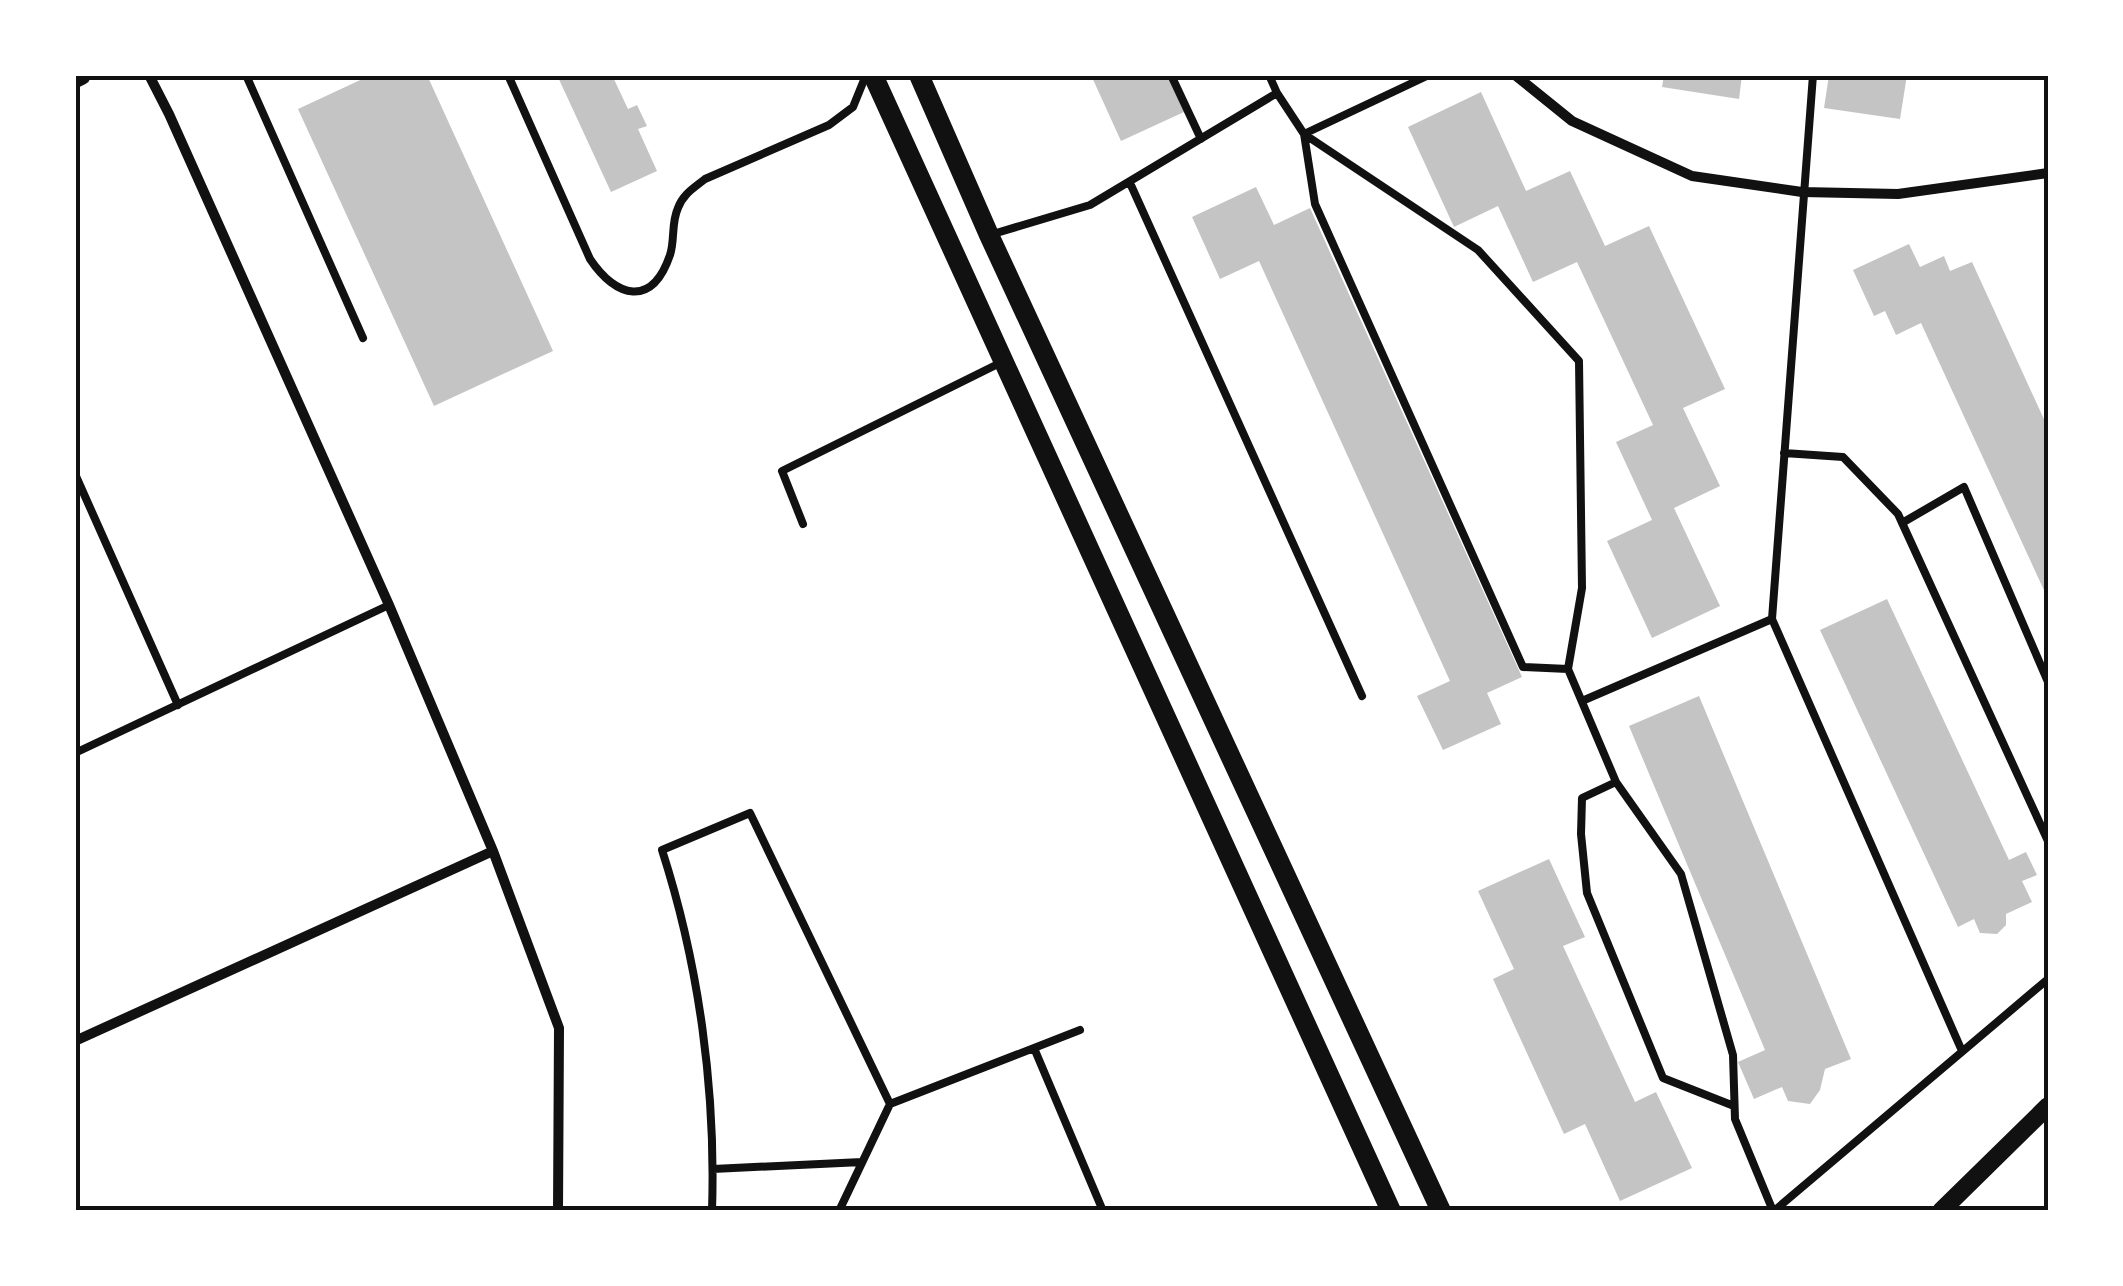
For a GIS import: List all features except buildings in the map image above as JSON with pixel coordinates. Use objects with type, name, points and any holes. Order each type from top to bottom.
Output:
[{"type":"main road","points":[[869,75],[1391,1211]]},
{"type":"main road","points":[[919,75],[989,235],[1441,1211]]},
{"type":"street","points":[[148,75],[389,605],[493,851],[560,1028],[558,1211]]},
{"type":"street","points":[[1515,75],[1572,120],[1692,176],[1802,192],[1898,194],[2048,173]]},
{"type":"street","points":[[75,1042],[493,851]]},
{"type":"street","points":[[1941,1211],[2048,1106]]},
{"type":"lane","points":[[246,75],[363,338]]},
{"type":"lane","points":[[508,75],[590,259],[603,279],[619,290],[632,292],[655,283],[664,271],[672,252],[675,216],[688,192],[705,179],[829,124],[853,106],[869,75]]},
{"type":"lane","points":[[1171,75],[1201,139]]},
{"type":"lane","points":[[1269,75],[1304,134],[1478,250],[1579,361],[1582,588],[1568,669],[1616,782],[1681,874],[1733,1055],[1735,1120],[1774,1211],[2048,979]]},
{"type":"lane","points":[[1304,134],[1430,75]]},
{"type":"lane","points":[[1813,75],[1772,620],[1962,1052]]},
{"type":"lane","points":[[989,235],[1090,205],[1277,94]]},
{"type":"lane","points":[[1304,134],[1315,204],[1523,667],[1568,669]]},
{"type":"lane","points":[[1130,183],[1362,696]]},
{"type":"lane","points":[[803,524],[782,471],[1002,362]]},
{"type":"lane","points":[[1784,453],[1843,457],[1898,514],[2048,841]]},
{"type":"lane","points":[[75,474],[178,705]]},
{"type":"lane","points":[[1902,523],[1964,487],[2048,682]]},
{"type":"lane","points":[[75,753],[389,605]]},
{"type":"lane","points":[[1582,701],[1772,620]]},
{"type":"lane","points":[[1616,782],[1582,798],[1587,893],[1664,1078],[1734,1106]]},
{"type":"lane","points":[[712,1211],[704,1039],[681,910],[662,850],[750,813],[890,1104]]},
{"type":"lane","points":[[838,1211],[890,1104],[1080,1030]]},
{"type":"lane","points":[[1034,1048],[1104,1211]]},
{"type":"lane","points":[[713,1169],[862,1162]]}]
